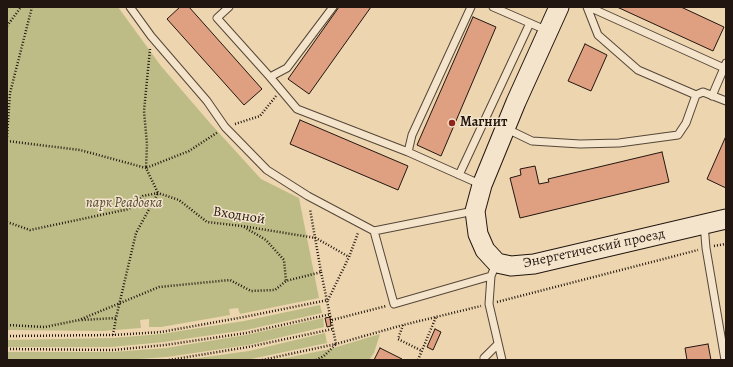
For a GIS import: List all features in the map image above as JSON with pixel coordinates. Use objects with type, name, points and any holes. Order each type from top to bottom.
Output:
[{"type":"street","points":[[494,270],[478,234],[475,211],[482,185],[505,128],[559,7]]},
{"type":"street","name":"Энергетический проезд","points":[[494,270],[511,266],[534,264],[726,219]]},
{"type":"lane","points":[[130,7],[151,36],[207,101],[225,127],[267,170],[308,196],[374,231],[475,211]]},
{"type":"lane","points":[[229,7],[216,18],[297,109],[408,152],[482,185]]},
{"type":"lane","points":[[270,77],[286,68],[333,7]]},
{"type":"lane","points":[[408,152],[412,135],[472,7]]},
{"type":"lane","points":[[493,7],[548,31]]},
{"type":"lane","points":[[588,7],[725,66],[712,96]]},
{"type":"lane","points":[[588,7],[598,35],[638,70],[696,95]]},
{"type":"lane","points":[[459,175],[530,23]]},
{"type":"lane","points":[[505,128],[532,141],[580,144],[619,143],[678,135],[686,123],[696,95],[702,92],[726,101]]},
{"type":"lane","points":[[704,224],[706,248],[725,360]]},
{"type":"lane","points":[[374,231],[394,304],[494,270],[489,304],[502,360]]},
{"type":"lane","points":[[484,358],[498,344]]},
{"type":"path","points":[[7,26],[21,7]]},
{"type":"path","points":[[7,137],[10,93],[32,7]]},
{"type":"path","points":[[151,36],[144,110],[147,144],[146,168],[158,193]]},
{"type":"path","points":[[7,141],[80,150],[146,168]]},
{"type":"path","points":[[7,222],[30,230],[129,209],[143,196],[158,193]]},
{"type":"path","points":[[112,335],[121,302],[136,233],[158,193]]},
{"type":"path","name":"Входной","points":[[158,193],[179,200],[207,222],[316,238]]},
{"type":"path","points":[[308,196],[321,272],[336,344]]},
{"type":"path","points":[[328,300],[349,257],[361,225]]},
{"type":"path","points":[[242,226],[266,240],[284,260],[286,281]]},
{"type":"path","points":[[316,238],[349,257]]},
{"type":"path","points":[[262,360],[336,344],[436,316],[489,304],[706,248]]},
{"type":"path","points":[[79,320],[160,287],[230,280],[251,292],[275,290],[286,281],[321,272]]},
{"type":"path","points":[[7,336],[112,335],[161,332],[328,300]]},
{"type":"path","points":[[332,320],[394,304]]},
{"type":"path","points":[[7,349],[113,350],[165,345],[246,332],[330,314]]},
{"type":"path","points":[[418,360],[436,316]]},
{"type":"path","points":[[7,325],[45,327],[79,320],[116,318]]},
{"type":"path","points":[[403,325],[398,339],[422,351]]},
{"type":"path","points":[[169,360],[248,347],[333,328]]},
{"type":"path","points":[[316,360],[324,356],[336,344]]},
{"type":"green space","name":"парк Реадовка","points":[[7,7],[118,7],[161,66],[261,179],[299,198],[319,298],[240,314],[238,308],[229,309],[230,315],[161,327],[149,327],[149,319],[140,320],[141,328],[103,331],[7,330]]},
{"type":"green space","points":[[320,305],[322,313],[246,330],[164,342],[112,347],[7,347],[7,340],[113,338],[161,334],[244,321]]},
{"type":"green space","points":[[323,318],[324,327],[248,345],[167,357],[124,360],[7,360],[7,352],[113,352],[166,348],[246,335]]},
{"type":"green space","points":[[325,333],[327,343],[251,359],[184,360],[249,351]]},
{"type":"green space","points":[[380,334],[374,353],[369,360],[276,360],[330,349]]},
{"type":"building","points":[[180,7],[189,7],[262,89],[244,105],[167,19]]},
{"type":"building","points":[[339,7],[371,7],[309,94],[288,79]]},
{"type":"building","points":[[617,7],[681,7],[724,27],[713,51]]},
{"type":"building","points":[[473,17],[496,27],[441,156],[417,145]]},
{"type":"building","points":[[585,44],[607,55],[591,91],[568,81]]},
{"type":"building","points":[[300,120],[408,166],[398,190],[290,144]]},
{"type":"building","points":[[726,136],[726,188],[707,179]]},
{"type":"building","points":[[662,152],[669,182],[520,218],[510,178],[521,175],[520,169],[535,166],[539,184],[549,182],[548,179]]},
{"type":"building","points":[[330,317],[331,326],[327,327],[325,318]]},
{"type":"building","points":[[435,329],[441,332],[433,350],[427,347]]},
{"type":"building","points":[[708,344],[711,360],[687,360],[685,348]]},
{"type":"building","points":[[380,348],[402,359],[402,360],[374,360]]},
{"type":"place","name":"Магнит","points":[[452,123]]}]
